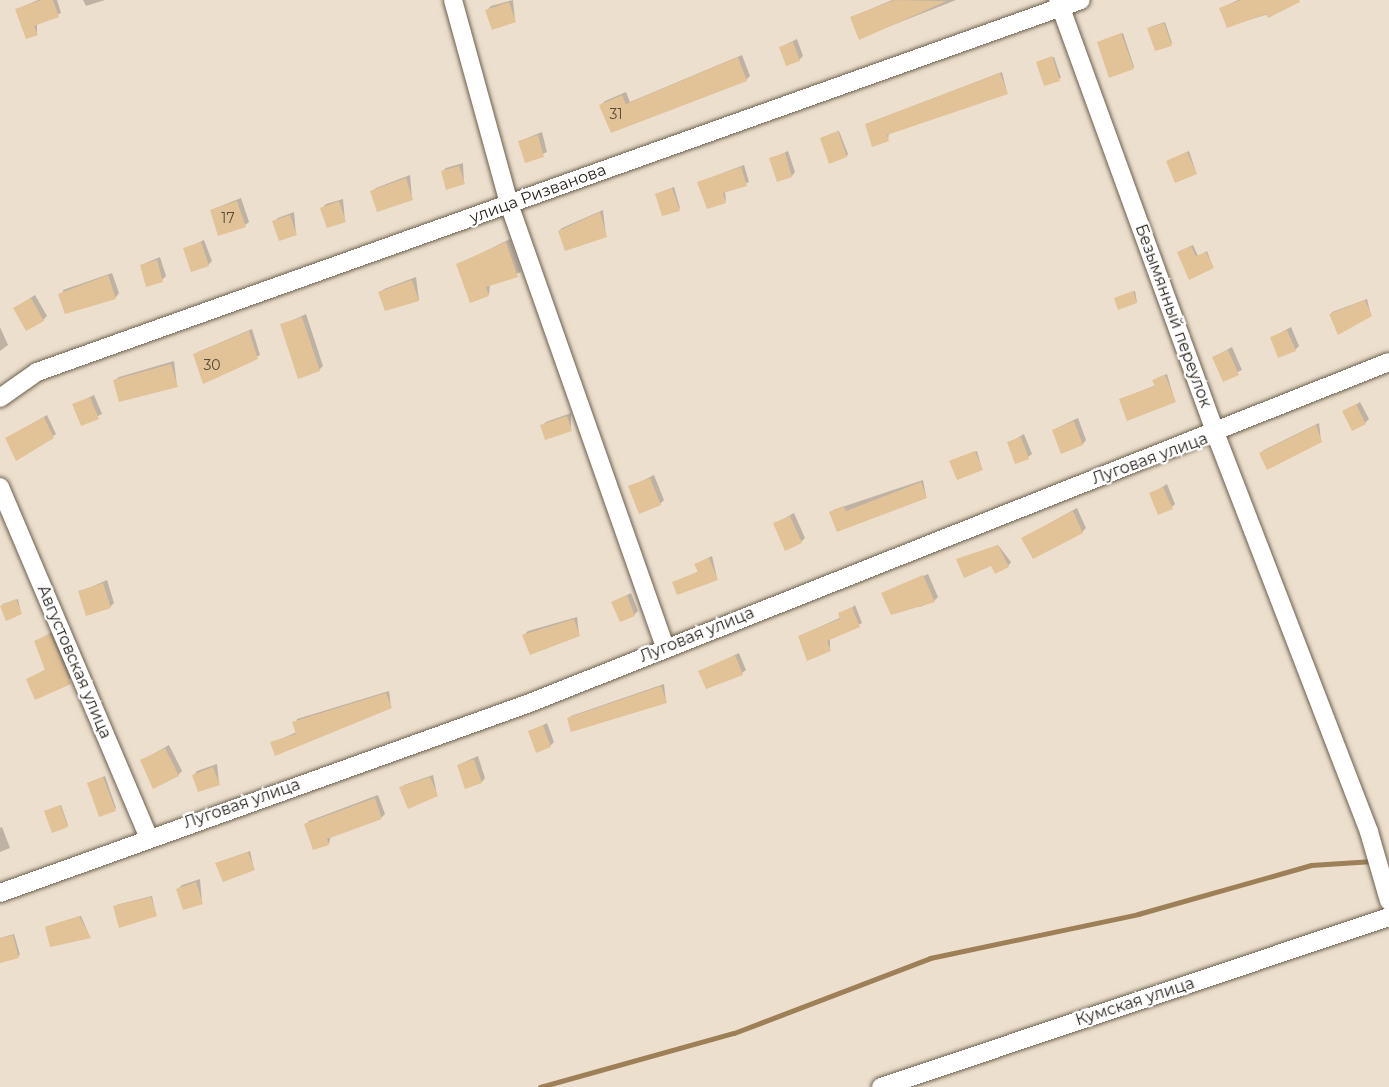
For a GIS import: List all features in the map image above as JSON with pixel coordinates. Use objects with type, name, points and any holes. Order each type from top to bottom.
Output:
[{"type":"street","points":[[453,0],[509,204],[591,449],[665,648]]},
{"type":"street","name":"улица Ризванова","points":[[0,398],[37,372],[1060,4],[1081,0]]},
{"type":"street","name":"Безымянный переулок","points":[[1060,4],[1216,435],[1370,832],[1387,895]]},
{"type":"street","name":"Луговая улица","points":[[0,893],[148,836],[526,704],[1002,512],[1216,435],[1389,362]]},
{"type":"street","name":"Августовская улица","points":[[0,487],[148,836]]},
{"type":"street","name":"Кумская улица","points":[[881,1087],[1389,917]]},
{"type":"building","points":[[41,0],[53,0],[59,17],[34,26],[38,35],[26,39],[15,9]]},
{"type":"building","points":[[894,0],[947,1],[859,40],[850,17]]},
{"type":"building","points":[[1241,0],[1299,0],[1300,2],[1268,18],[1266,14],[1227,28],[1219,8]]},
{"type":"building","points":[[509,2],[516,22],[492,30],[485,10]]},
{"type":"building","points":[[1164,23],[1172,46],[1155,51],[1147,28]]},
{"type":"building","points":[[1121,33],[1134,69],[1109,78],[1097,42]]},
{"type":"building","points":[[793,42],[800,61],[786,66],[779,47]]},
{"type":"building","points":[[1052,56],[1060,81],[1044,86],[1036,62]]},
{"type":"building","points":[[738,57],[747,81],[611,133],[599,105],[622,95],[626,104]]},
{"type":"building","points":[[1000,73],[1008,94],[887,135],[889,141],[872,147],[865,124]]},
{"type":"building","points":[[838,131],[847,157],[829,164],[820,138]]},
{"type":"building","points":[[538,135],[544,157],[525,163],[518,141]]},
{"type":"building","points":[[1187,152],[1197,174],[1175,183],[1166,161]]},
{"type":"building","points":[[785,153],[792,177],[777,182],[769,158]]},
{"type":"building","points":[[459,166],[465,184],[446,190],[441,171]]},
{"type":"building","points":[[741,167],[747,186],[723,193],[726,203],[707,209],[697,182]]},
{"type":"building","points":[[406,178],[413,200],[377,212],[370,191]]},
{"type":"building","points":[[672,188],[680,211],[662,216],[655,194]]},
{"type":"building","points":[[237,201],[246,227],[218,236],[210,210]]},
{"type":"building","points":[[339,201],[346,222],[327,228],[320,208]]},
{"type":"building","points":[[600,212],[607,237],[565,251],[558,231]]},
{"type":"building","points":[[290,215],[297,235],[279,241],[272,221]]},
{"type":"building","points":[[201,242],[209,266],[191,272],[183,248]]},
{"type":"building","points":[[506,242],[518,277],[486,287],[489,296],[470,303],[456,264]]},
{"type":"building","points":[[1191,246],[1196,256],[1206,252],[1214,268],[1189,280],[1177,252]]},
{"type":"building","points":[[157,260],[163,282],[146,287],[140,265]]},
{"type":"building","points":[[108,275],[116,299],[65,314],[58,294]]},
{"type":"building","points":[[412,280],[419,301],[385,311],[378,292]]},
{"type":"building","points":[[1133,291],[1137,303],[1118,310],[1114,298]]},
{"type":"building","points":[[31,298],[44,321],[26,331],[13,308]]},
{"type":"building","points":[[1365,300],[1372,316],[1338,335],[1329,314]]},
{"type":"building","points":[[302,317],[320,371],[298,379],[280,324]]},
{"type":"building","points":[[1287,330],[1296,351],[1278,358],[1270,337]]},
{"type":"building","points":[[249,331],[258,359],[203,384],[193,354]]},
{"type":"building","points":[[1228,350],[1239,375],[1223,382],[1212,357]]},
{"type":"building","points":[[171,364],[178,387],[119,402],[113,380]]},
{"type":"building","points":[[1165,375],[1176,402],[1127,421],[1119,399],[1155,386],[1152,380]]},
{"type":"building","points":[[90,397],[99,419],[81,426],[72,404]]},
{"type":"building","points":[[1356,404],[1366,424],[1352,431],[1342,411]]},
{"type":"building","points":[[567,416],[572,431],[545,440],[540,425]]},
{"type":"building","points":[[44,417],[54,438],[16,461],[5,438]]},
{"type":"building","points":[[1074,421],[1083,445],[1061,454],[1052,430]]},
{"type":"building","points":[[1316,425],[1322,442],[1267,470],[1259,453]]},
{"type":"building","points":[[1021,437],[1029,459],[1015,464],[1007,442]]},
{"type":"building","points":[[975,451],[983,470],[957,480],[949,461]]},
{"type":"building","points":[[650,478],[661,505],[639,514],[628,486]]},
{"type":"building","points":[[921,482],[927,498],[837,532],[829,512],[843,506],[846,511]]},
{"type":"building","points":[[1163,487],[1173,509],[1158,515],[1149,493]]},
{"type":"building","points":[[1073,511],[1083,533],[1033,559],[1021,538]]},
{"type":"building","points":[[790,516],[802,543],[785,551],[773,523]]},
{"type":"building","points":[[998,545],[1009,567],[995,574],[991,566],[964,578],[956,559]]},
{"type":"building","points":[[709,558],[718,580],[677,595],[672,582],[698,572],[694,564]]},
{"type":"building","points":[[923,575],[935,602],[891,615],[881,593]]},
{"type":"building","points":[[103,583],[111,608],[86,616],[78,591]]},
{"type":"building","points":[[627,595],[635,616],[620,622],[611,602]]},
{"type":"building","points":[[16,599],[22,614],[6,621],[0,606]]},
{"type":"building","points":[[852,607],[860,627],[827,641],[831,651],[807,661],[798,636],[840,619],[838,613]]},
{"type":"building","points":[[574,619],[580,636],[530,655],[522,635]]},
{"type":"building","points":[[50,634],[71,684],[35,700],[26,679],[45,670],[34,641]]},
{"type":"building","points":[[735,655],[743,675],[706,689],[698,671]]},
{"type":"building","points":[[661,686],[667,703],[571,732],[567,718]]},
{"type":"building","points":[[386,693],[392,708],[275,756],[270,742],[296,734],[292,722]]},
{"type":"building","points":[[543,725],[551,747],[536,753],[528,731]]},
{"type":"building","points":[[165,748],[179,776],[153,789],[140,760]]},
{"type":"building","points":[[474,759],[482,783],[465,789],[457,765]]},
{"type":"building","points":[[213,767],[220,785],[198,792],[192,775]]},
{"type":"building","points":[[103,777],[116,811],[99,817],[87,783]]},
{"type":"building","points":[[430,777],[438,796],[408,809],[399,787]]},
{"type":"building","points":[[375,798],[382,819],[327,839],[329,845],[313,850],[304,824]]},
{"type":"building","points":[[60,805],[68,827],[52,833],[44,811]]},
{"type":"building","points":[[248,852],[255,870],[223,882],[215,863]]},
{"type":"building","points":[[196,882],[203,904],[183,910],[176,889]]},
{"type":"building","points":[[151,897],[157,916],[119,928],[113,906]]},
{"type":"building","points":[[79,916],[91,938],[50,947],[45,927]]},
{"type":"building","points":[[13,935],[19,958],[0,963],[0,938]]},
{"type":"waterway","points":[[540,1087],[734,1033],[930,958],[1138,914],[1311,865],[1373,861]]}]
